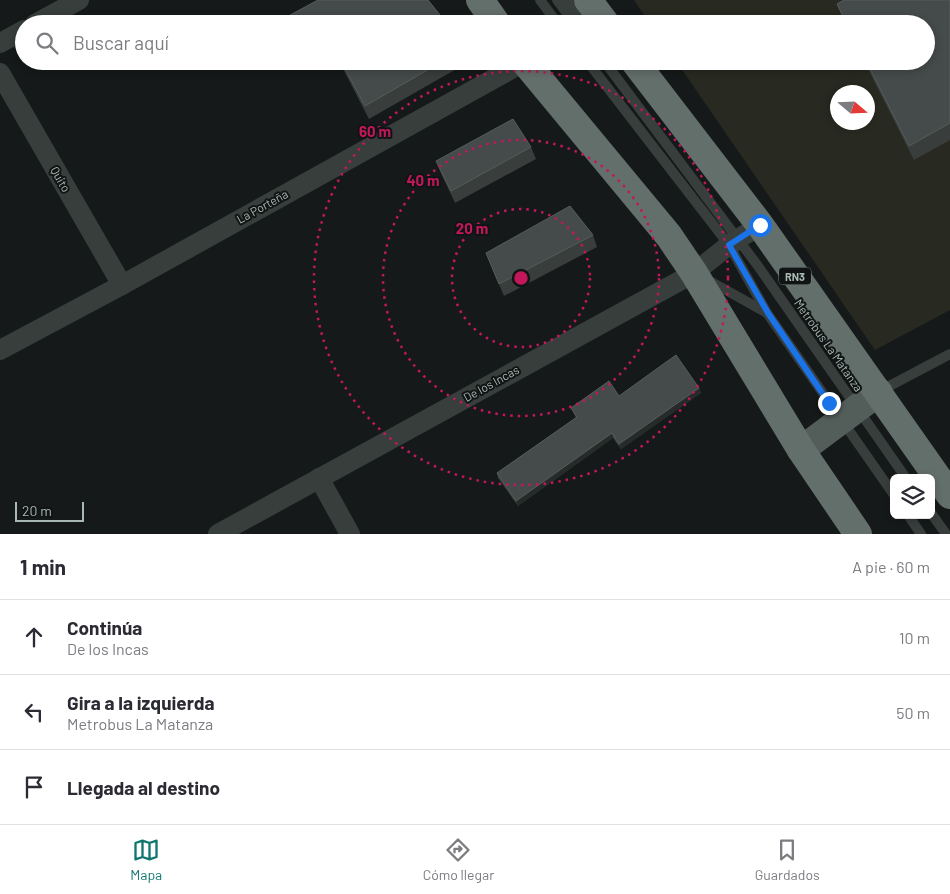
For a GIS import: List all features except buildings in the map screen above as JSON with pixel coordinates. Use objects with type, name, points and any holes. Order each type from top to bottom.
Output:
[{"type":"highway","points":[[480,0],[491,15]]},
{"type":"highway","points":[[588,0],[599,15]]},
{"type":"highway","points":[[531,70],[669,236],[694,273],[801,450],[858,534]]},
{"type":"highway","name":"RN3","points":[[641,70],[760,225],[860,407],[950,495]]},
{"type":"main road","points":[[801,450],[860,407]]},
{"type":"street","points":[[52,15],[79,0]]},
{"type":"street","points":[[0,43],[15,35]]},
{"type":"street","name":"La Porteña","points":[[0,350],[122,285],[508,70]]},
{"type":"street","name":"Quito","points":[[0,74],[122,285]]},
{"type":"street","name":"De los Incas","points":[[218,534],[694,273],[733,242],[760,225]]},
{"type":"street","points":[[319,478],[350,534]]},
{"type":"lane","points":[[540,0],[551,15]]},
{"type":"lane","points":[[557,0],[570,15]]},
{"type":"lane","points":[[562,0],[572,15]]},
{"type":"lane","points":[[568,0],[574,15]]},
{"type":"lane","name":"Metrobus La Matanza","points":[[594,70],[733,242],[860,407],[903,474]]},
{"type":"lane","name":"Metrobus La Matanza","points":[[610,70],[733,242],[768,313]]},
{"type":"lane","name":"Metrobus La Matanza","points":[[694,273],[768,313],[860,407],[890,485]]},
{"type":"lane","points":[[860,407],[950,354]]},
{"type":"lane","points":[[911,519],[921,534]]},
{"type":"lane","points":[[935,519],[946,534]]},
{"type":"shaded area","points":[[634,0],[950,0],[950,310],[875,350],[682,70],[935,70],[935,15],[644,15]]},
{"type":"route","points":[[760,225],[729,245],[768,313],[829,403]]}]
